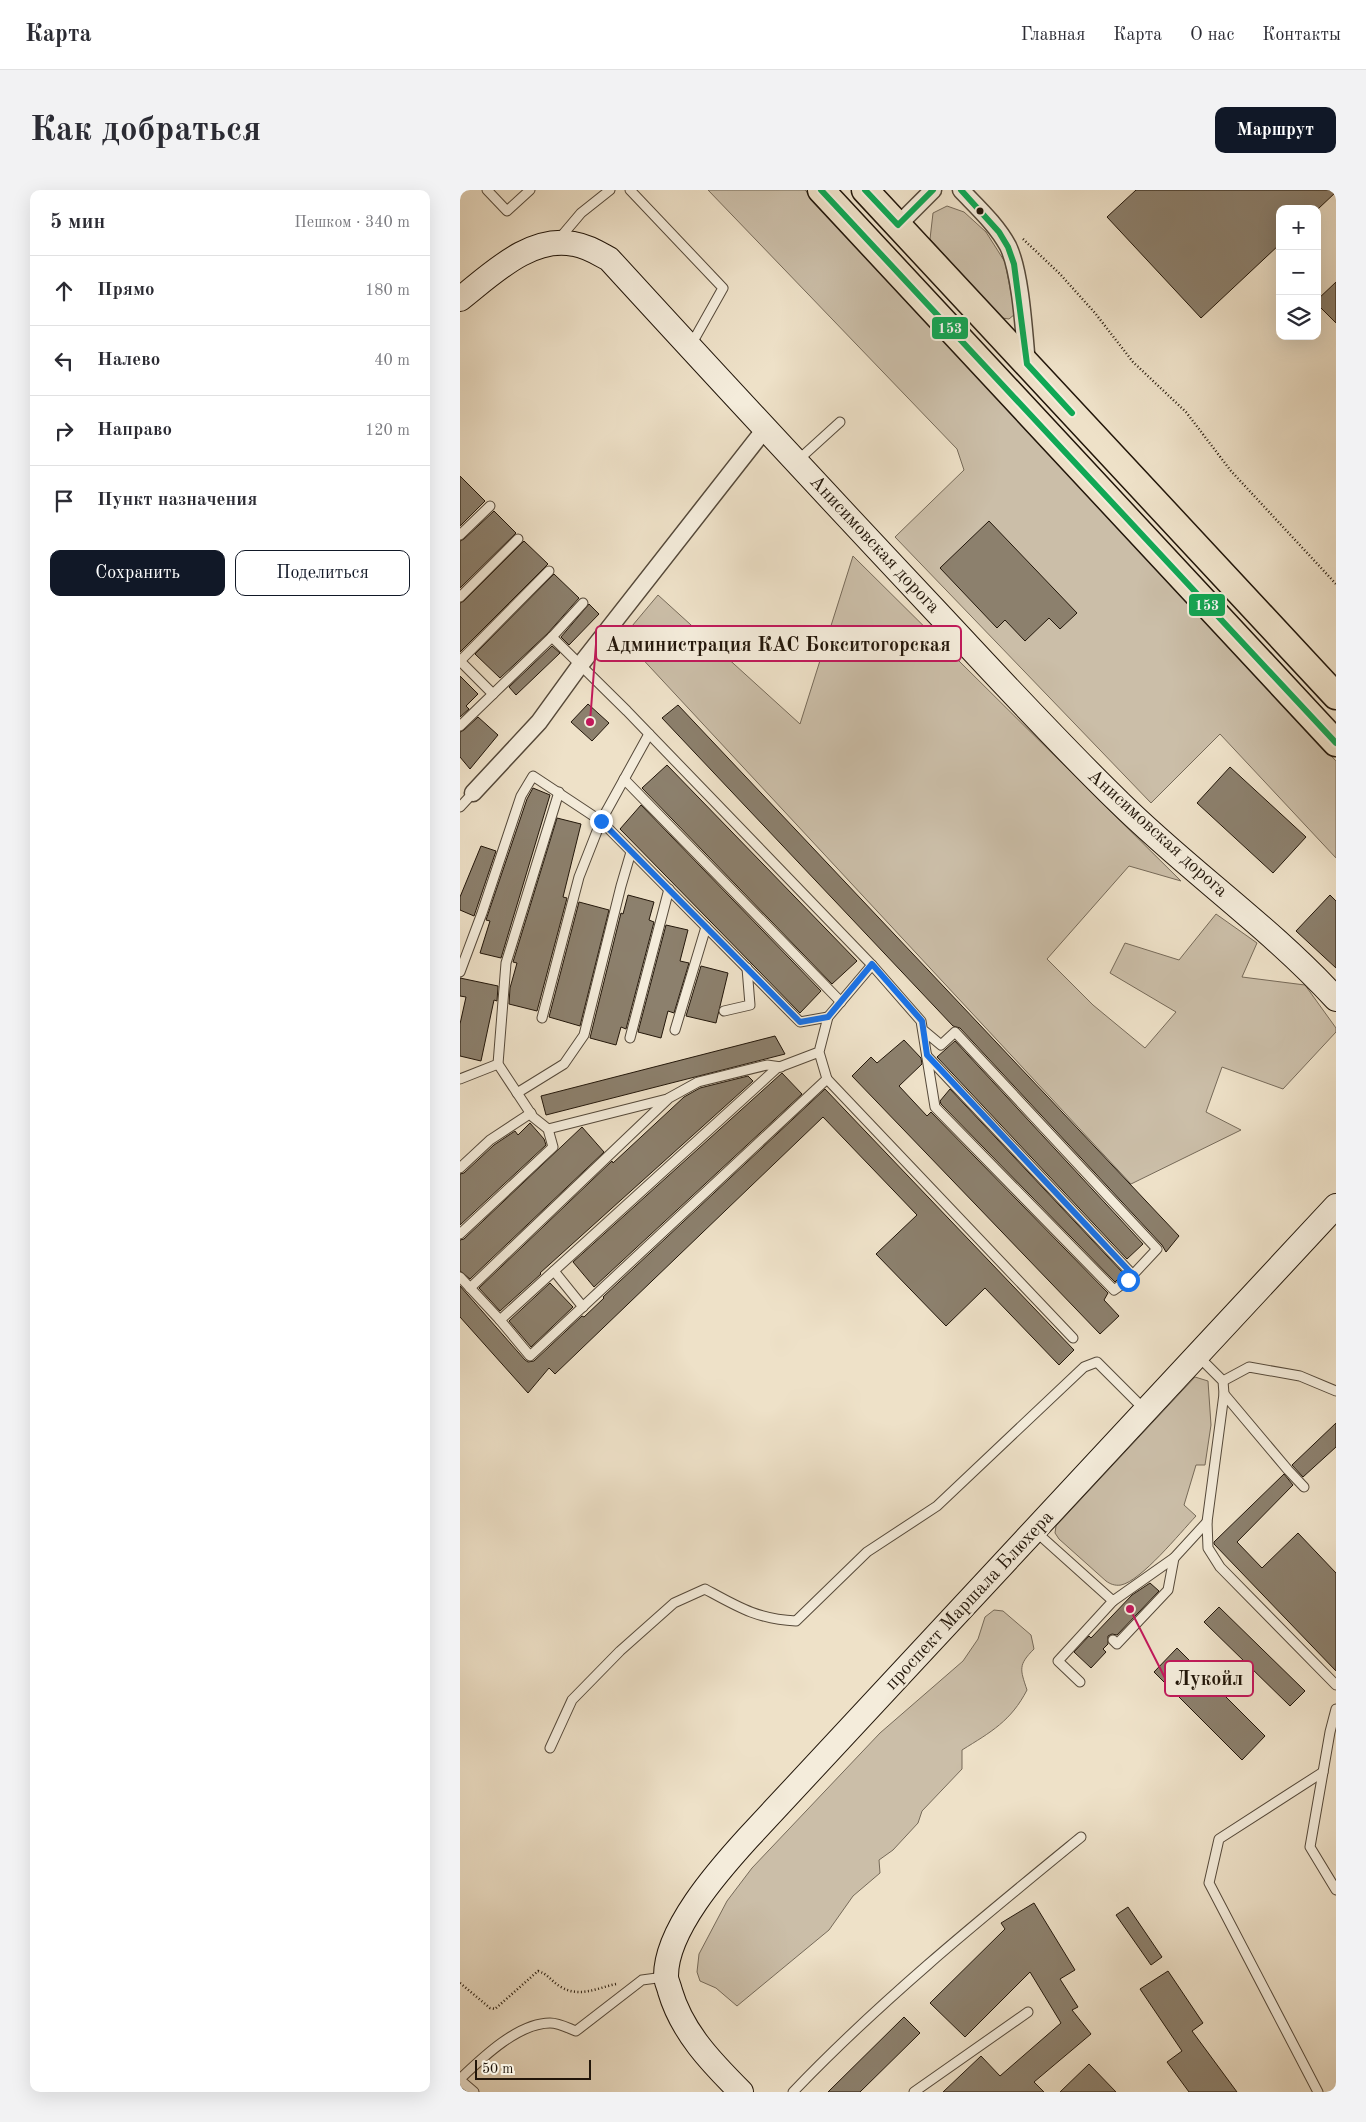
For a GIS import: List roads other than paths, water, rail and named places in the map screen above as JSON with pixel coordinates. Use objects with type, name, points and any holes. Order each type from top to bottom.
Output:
[{"type":"main road","points":[[822,190],[1336,743]]},
{"type":"main road","points":[[865,190],[1336,696]]},
{"type":"street","points":[[898,225],[933,190]]},
{"type":"street","points":[[960,190],[999,232],[1008,247],[1014,264],[1027,364]]},
{"type":"street","name":"Анисимовская дорога","points":[[460,299],[516,258],[535,247],[555,243],[573,243],[609,259],[765,429],[1120,804],[1170,851],[1252,919],[1322,984],[1336,1000]]},
{"type":"street","points":[[473,793],[539,722],[581,664],[765,429]]},
{"type":"street","name":"проспект Маршала Блюхера","points":[[741,2092],[713,2063],[683,2023],[666,1977],[669,1956],[675,1937],[692,1907],[730,1858],[1336,1206]]},
{"type":"lane","points":[[487,190],[507,212],[530,190]]},
{"type":"lane","points":[[555,243],[581,213],[610,190]]},
{"type":"lane","points":[[630,190],[722,288],[690,348]]},
{"type":"lane","points":[[796,462],[840,422]]},
{"type":"lane","points":[[460,535],[490,506]]},
{"type":"lane","points":[[460,597],[518,539]]},
{"type":"lane","points":[[493,694],[460,661],[550,571]]},
{"type":"lane","points":[[460,726],[552,637],[583,602]]},
{"type":"lane","points":[[552,637],[581,664],[872,964],[922,1021],[923,1030],[935,1108],[1114,1290],[1133,1275],[1157,1249],[955,1032],[941,1045],[923,1030]]},
{"type":"lane","points":[[542,1018],[579,877],[601,821],[649,734]]},
{"type":"lane","points":[[460,972],[521,796],[533,776],[601,821],[800,1022],[828,1017]]},
{"type":"lane","points":[[624,779],[841,1002]]},
{"type":"lane","points":[[460,1234],[552,1147],[548,1129],[531,1113],[498,1064],[506,963],[559,792]]},
{"type":"lane","points":[[460,808],[473,793]]},
{"type":"lane","points":[[517,1093],[564,1064],[584,1035],[631,852]]},
{"type":"lane","points":[[630,1038],[669,889]]},
{"type":"lane","points":[[675,1030],[706,927]]},
{"type":"lane","points":[[872,964],[828,1017],[819,1052],[827,1079],[1073,1338]]},
{"type":"lane","points":[[724,1011],[750,1005],[747,968]]},
{"type":"lane","points":[[500,1320],[776,1068],[819,1052]]},
{"type":"lane","points":[[927,1055],[1133,1275]]},
{"type":"lane","points":[[460,1079],[498,1064]]},
{"type":"lane","points":[[548,1129],[667,1099],[698,1082],[767,1065],[781,1066]]},
{"type":"lane","points":[[460,1277],[530,1356],[827,1079]]},
{"type":"lane","points":[[470,1288],[667,1099]]},
{"type":"lane","points":[[460,1168],[490,1140],[531,1113]]},
{"type":"lane","points":[[554,1271],[583,1307]]},
{"type":"lane","points":[[1197,1355],[1223,1381],[1224,1394],[1207,1522],[1208,1548],[1220,1567],[1336,1685]]},
{"type":"lane","points":[[550,1748],[572,1700],[620,1651],[674,1603],[705,1589],[750,1614],[774,1620],[796,1621],[867,1552],[937,1506],[1084,1368],[1096,1362],[1146,1410]]},
{"type":"lane","points":[[1223,1381],[1249,1366],[1300,1376],[1336,1391]]},
{"type":"lane","points":[[1224,1394],[1304,1487]]},
{"type":"lane","points":[[1080,1682],[1058,1661],[1098,1625],[1113,1601],[1174,1558],[1207,1522]]},
{"type":"lane","points":[[1035,1531],[1113,1601]]},
{"type":"lane","points":[[1113,1640],[1117,1644],[1168,1590],[1174,1558]]},
{"type":"lane","points":[[1336,1709],[1310,1846],[1336,1890]]},
{"type":"lane","points":[[1318,2092],[1209,1883],[1219,1839],[1323,1772]]},
{"type":"lane","points":[[793,2092],[816,2068],[958,1937],[1081,1837]]},
{"type":"lane","points":[[474,2092],[460,2079],[492,2048],[534,2025],[552,2023],[576,2032],[642,1980],[666,1977]]},
{"type":"lane","points":[[914,2092],[1028,2012]]},
{"type":"place","name":"Администрация КАС Бокситогорская","points":[[590,722]]},
{"type":"place","name":"Лукойл","points":[[1130,1609]]}]
